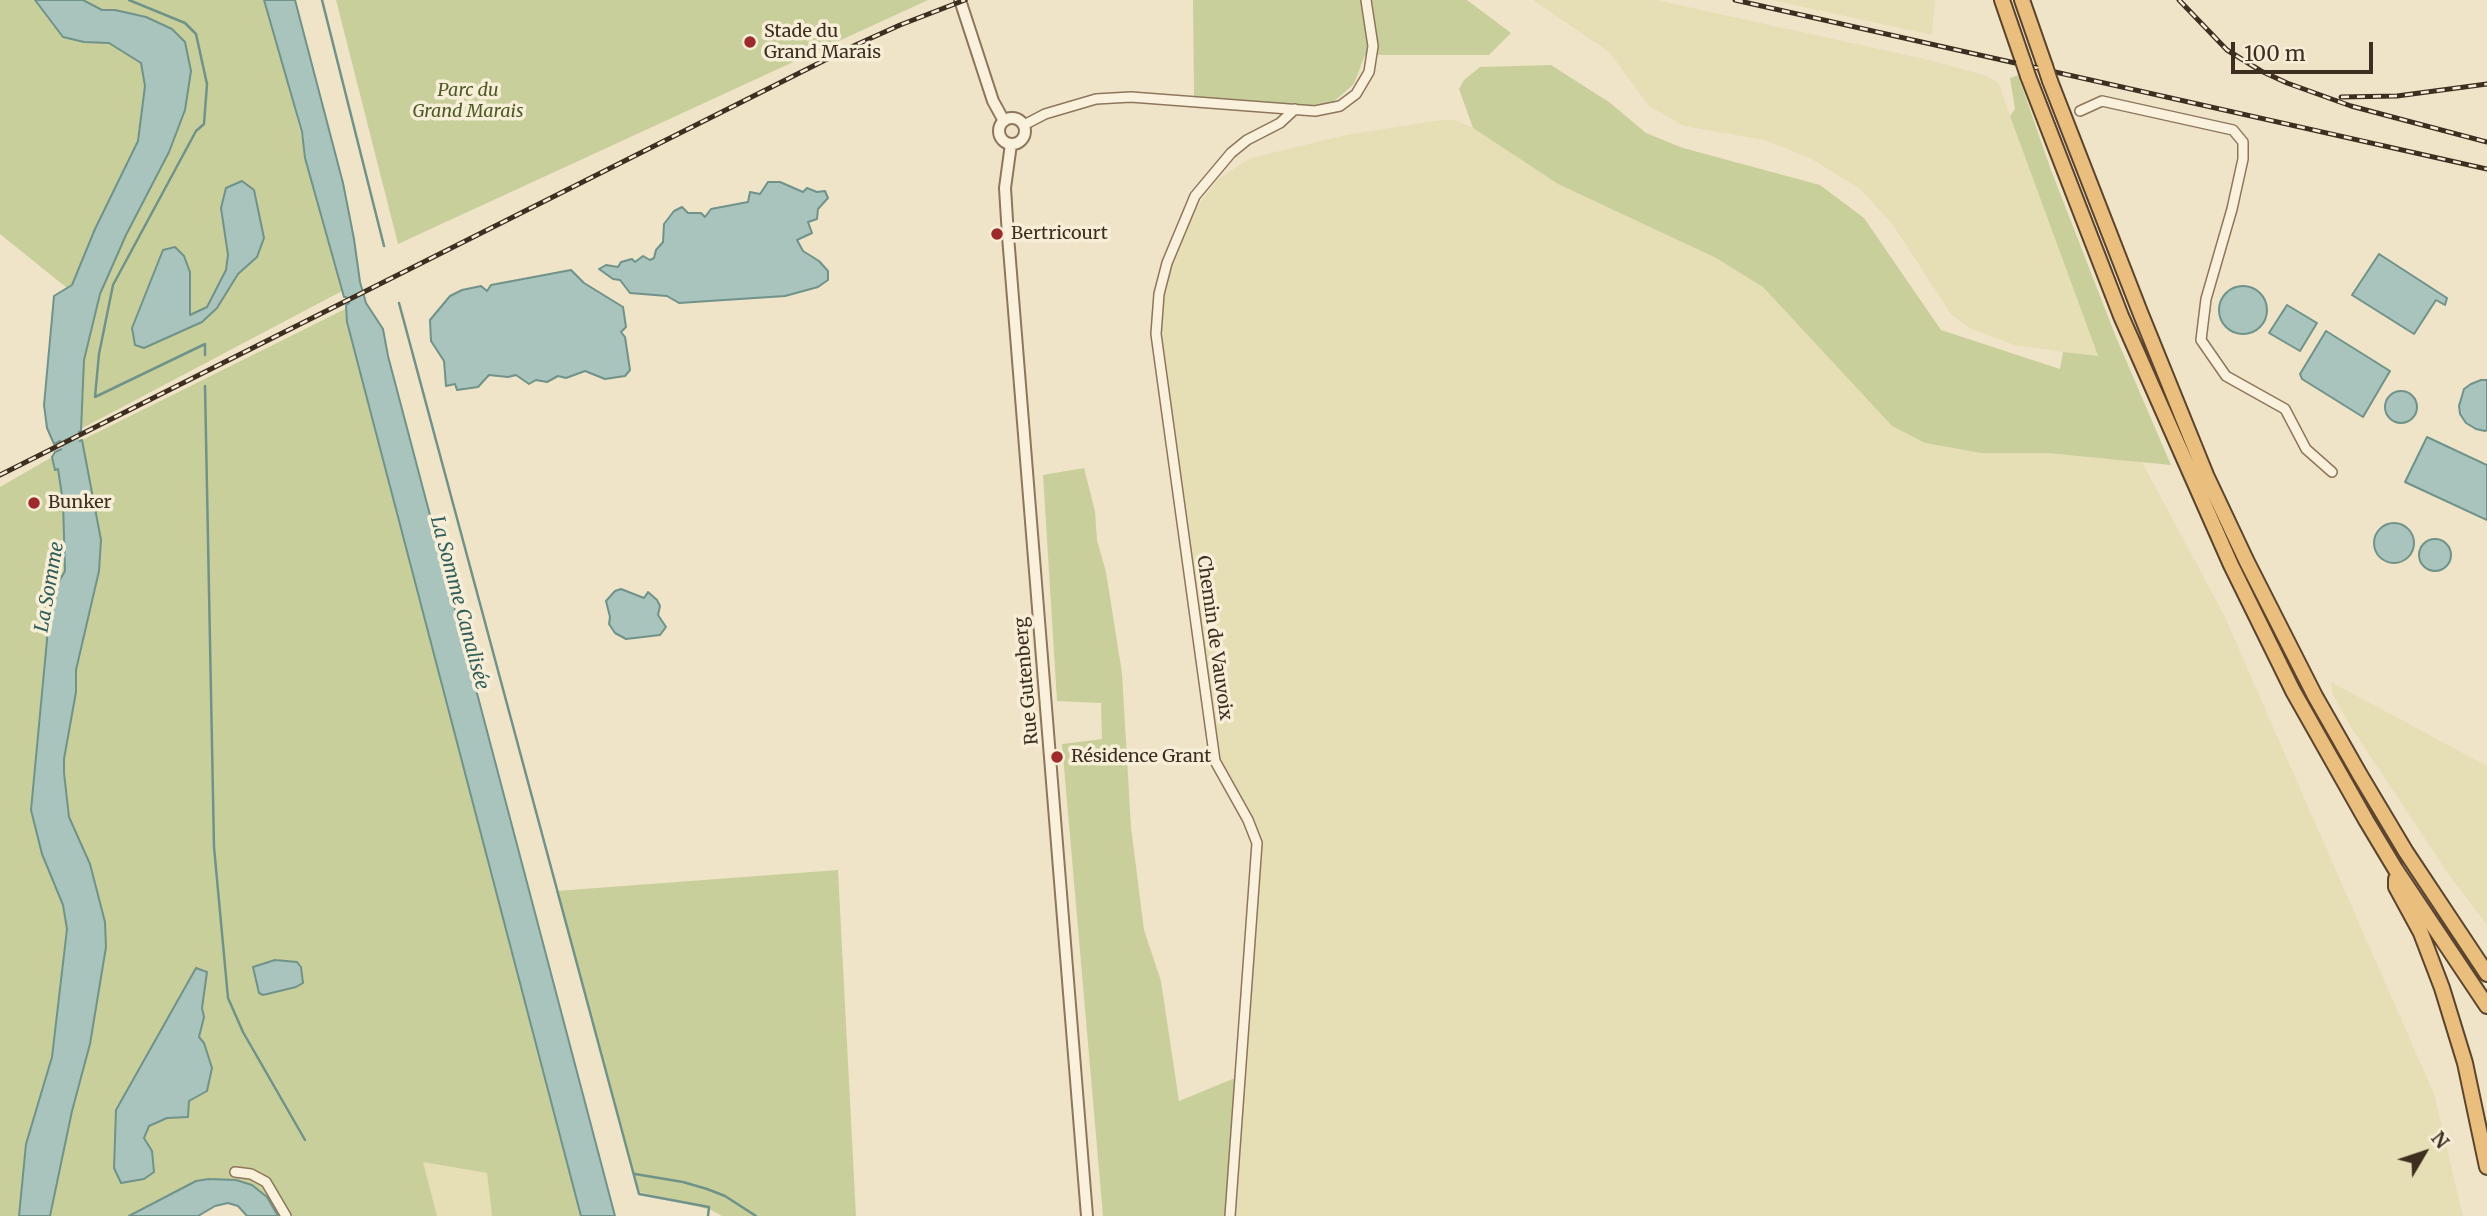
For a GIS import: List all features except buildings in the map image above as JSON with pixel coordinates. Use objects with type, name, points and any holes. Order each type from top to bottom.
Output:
[{"type":"highway","points":[[2002,0],[2028,76],[2121,316],[2231,565],[2299,701],[2396,870],[2487,1006]]},
{"type":"highway","points":[[2022,0],[2050,81],[2140,312],[2206,475],[2247,562],[2315,696],[2360,775],[2413,862],[2487,974]]},
{"type":"highway","points":[[2396,870],[2396,887],[2421,933],[2442,988],[2465,1063],[2487,1167]]},
{"type":"street","points":[[960,0],[993,101],[1004,121]]},
{"type":"street","points":[[1024,125],[1045,114],[1096,99],[1131,97],[1315,111],[1340,106],[1356,94],[1369,72],[1373,46],[1366,0]]},
{"type":"street","points":[[2080,111],[2102,101],[2233,130],[2243,142],[2243,159],[2232,209],[2206,299],[2201,340],[2226,376],[2285,409],[2306,450],[2332,472]]},
{"type":"street","name":"Chemin de Vauvoix","points":[[1230,1216],[1257,843],[1248,820],[1215,761],[1156,334],[1159,294],[1167,263],[1195,196],[1231,153],[1247,140],[1280,123],[1295,109]]},
{"type":"street","points":[[1015,118],[1024,125],[1023,138],[1011,144],[1000,137],[999,128],[1004,121],[1015,118]]},
{"type":"street","name":"Rue Gutenberg","points":[[1011,144],[1005,188],[1008,236],[1087,1216]]},
{"type":"street","points":[[235,1172],[251,1174],[265,1182],[285,1216]]},
{"type":"shaded area","points":[[1533,0],[1656,0],[1929,60],[1984,75],[1998,82],[2098,357],[2014,345],[1970,328],[1951,314],[1893,225],[1860,189],[1810,158],[1764,140],[1684,126],[1649,106],[1609,52]]},
{"type":"shaded area","points":[[1772,0],[1935,0],[1932,35]]},
{"type":"shaded area","points":[[1455,120],[1473,128],[1558,184],[1716,258],[1763,287],[1892,426],[1925,443],[1981,453],[2047,453],[2142,462],[2224,615],[2434,1094],[2463,1216],[1226,1216],[1253,842],[1210,755],[1165,433],[1153,297],[1166,248],[1219,178],[1251,158],[1346,135]]},
{"type":"shaded area","points":[[2331,682],[2487,766],[2487,925],[2449,875],[2351,727],[2333,695]]},
{"type":"shaded area","points":[[422,1161],[487,1173],[492,1216],[437,1216]]},
{"type":"green space","points":[[0,0],[46,0],[137,50],[154,77],[149,123],[72,285],[67,288],[0,234]]},
{"type":"green space","points":[[78,0],[266,0],[342,291],[77,431],[75,361],[187,51],[93,13]]},
{"type":"green space","name":"Parc du Grand Marais","points":[[336,0],[928,0],[398,244]]},
{"type":"green space","points":[[1193,0],[1467,0],[1511,33],[1489,55],[1365,55],[1354,84],[1331,104],[1303,107],[1194,96]]},
{"type":"green space","points":[[1551,65],[1609,102],[1646,133],[1683,148],[1820,185],[1864,218],[1941,330],[2060,369],[2063,352],[2098,356],[2010,116],[2015,109],[2010,78],[2018,75],[2051,170],[2116,337],[2171,465],[2047,453],[1981,453],[1925,443],[1892,426],[1763,287],[1716,258],[1558,184],[1473,128],[1459,89],[1464,80],[1480,67]]},
{"type":"green space","points":[[347,308],[347,322],[581,1216],[492,1216],[487,1173],[423,1162],[437,1216],[269,1216],[244,1187],[157,1216],[43,1216],[95,944],[58,766],[84,458],[82,440]]},
{"type":"green space","points":[[52,457],[55,469],[58,468],[68,482],[68,575],[39,724],[76,925],[55,1069],[23,1216],[0,1216],[0,487]]},
{"type":"green space","points":[[1084,468],[1095,511],[1097,540],[1106,572],[1122,673],[1131,827],[1144,930],[1161,981],[1179,1101],[1235,1078],[1226,1216],[1103,1216],[1062,744],[1102,739],[1101,703],[1057,701],[1043,475]]},
{"type":"green space","points":[[838,870],[856,1216],[722,1216],[711,1210],[639,1192],[556,891]]},
{"type":"water","points":[[35,0],[83,0],[102,10],[146,17],[172,29],[185,42],[191,71],[185,110],[169,152],[126,235],[100,294],[84,360],[81,431],[54,444],[47,428],[44,405],[54,296],[72,285],[95,229],[138,141],[145,86],[141,63],[109,43],[84,42],[63,37]]},
{"type":"water","points":[[264,0],[295,0],[343,183],[360,282],[366,303],[383,329],[615,1216],[581,1216],[347,322],[346,305],[349,303],[344,297],[305,158],[302,132]]},
{"type":"water","points":[[242,181],[254,190],[264,238],[257,257],[238,274],[217,308],[202,322],[144,348],[135,345],[132,328],[163,250],[175,247],[184,256],[190,272],[190,315],[207,307],[226,270],[228,255],[221,208],[226,188]]},
{"type":"water","points":[[768,182],[780,182],[803,192],[807,188],[817,192],[825,191],[828,198],[818,209],[817,219],[808,222],[812,233],[797,240],[803,251],[819,261],[828,271],[828,280],[818,287],[785,296],[679,303],[667,296],[630,293],[620,280],[613,279],[599,269],[606,265],[618,267],[621,262],[632,259],[635,262],[643,256],[650,260],[654,258],[656,250],[663,242],[664,224],[674,211],[682,207],[688,213],[701,213],[705,217],[711,209],[748,202],[750,192],[760,194]]},
{"type":"water","points":[[2379,254],[2447,298],[2445,305],[2436,300],[2414,334],[2352,295]]},
{"type":"water","points":[[571,270],[584,283],[623,307],[626,327],[621,332],[625,337],[630,370],[625,376],[605,379],[585,371],[566,378],[558,376],[547,382],[536,380],[529,384],[516,375],[489,375],[478,387],[457,390],[455,384],[446,386],[444,361],[431,341],[430,320],[450,296],[462,290],[481,286],[487,291],[491,285]]},
{"type":"water","points":[[2243,286],[2260,293],[2267,310],[2260,327],[2243,334],[2226,327],[2219,310],[2226,293]]},
{"type":"water","points":[[2287,305],[2317,323],[2300,351],[2269,333]]},
{"type":"water","points":[[2326,331],[2390,371],[2363,417],[2302,379],[2300,374]]},
{"type":"water","points":[[2481,380],[2487,380],[2485,431],[2466,423],[2460,414],[2459,406],[2464,389]]},
{"type":"water","points":[[2401,391],[2412,396],[2417,407],[2412,418],[2401,423],[2390,418],[2385,407],[2390,396]]},
{"type":"water","points":[[2427,437],[2487,465],[2487,520],[2405,482]]},
{"type":"water","points":[[82,440],[101,540],[99,571],[76,670],[76,692],[64,773],[69,817],[90,864],[105,922],[106,947],[90,1044],[72,1111],[50,1216],[19,1216],[26,1144],[52,1057],[67,929],[63,905],[42,854],[31,810],[47,640],[46,604],[65,571],[63,502],[58,469],[55,470],[52,457],[55,452]]},
{"type":"water","points":[[2394,523],[2408,529],[2414,543],[2408,557],[2394,563],[2380,557],[2374,543],[2380,529]]},
{"type":"water","points":[[2435,539],[2446,544],[2451,555],[2446,566],[2435,571],[2424,566],[2419,555],[2424,544]]},
{"type":"water","points":[[621,589],[644,598],[648,592],[657,600],[660,606],[658,615],[666,627],[660,635],[626,639],[615,633],[609,624],[606,601],[615,591]]},
{"type":"water","points":[[275,960],[297,962],[301,967],[303,983],[263,995],[259,993],[253,967]]},
{"type":"water","points":[[196,968],[207,972],[202,1008],[204,1017],[199,1037],[204,1043],[212,1068],[207,1091],[189,1101],[188,1117],[167,1118],[149,1126],[144,1138],[152,1151],[154,1172],[144,1179],[121,1183],[114,1168],[116,1110]]},
{"type":"water","points":[[236,1180],[252,1185],[267,1197],[278,1216],[247,1216],[238,1206],[228,1203],[215,1206],[198,1216],[129,1216],[196,1181]]},
{"type":"waterway","points":[[129,0],[185,23],[196,34],[207,84],[204,124],[196,131],[113,285],[99,354],[95,397],[205,344],[205,355]]},
{"type":"waterway","points":[[322,0],[384,246]]},
{"type":"waterway","name":"La Somme Canalisée","points":[[399,303],[639,1194],[709,1207],[708,1216]]},
{"type":"waterway","points":[[205,386],[214,847],[228,998],[243,1032],[305,1140]]},
{"type":"waterway","name":"La Somme","points":[[67,413],[73,469]]},
{"type":"waterway","points":[[635,1174],[707,1189],[725,1196],[756,1216]]},
{"type":"railway","points":[[0,475],[849,48],[965,0]]},
{"type":"railway","points":[[1735,0],[2487,169]]},
{"type":"railway","points":[[2179,0],[2227,50],[2287,83],[2351,106],[2487,142]]},
{"type":"railway","points":[[2341,97],[2397,96],[2487,84]]},
{"type":"place","name":"Stade du Grand Marais","points":[[750,42]]},
{"type":"place","name":"Bertricourt","points":[[997,234]]},
{"type":"place","name":"Bunker","points":[[34,503]]},
{"type":"place","name":"Résidence Grant","points":[[1057,757]]}]
